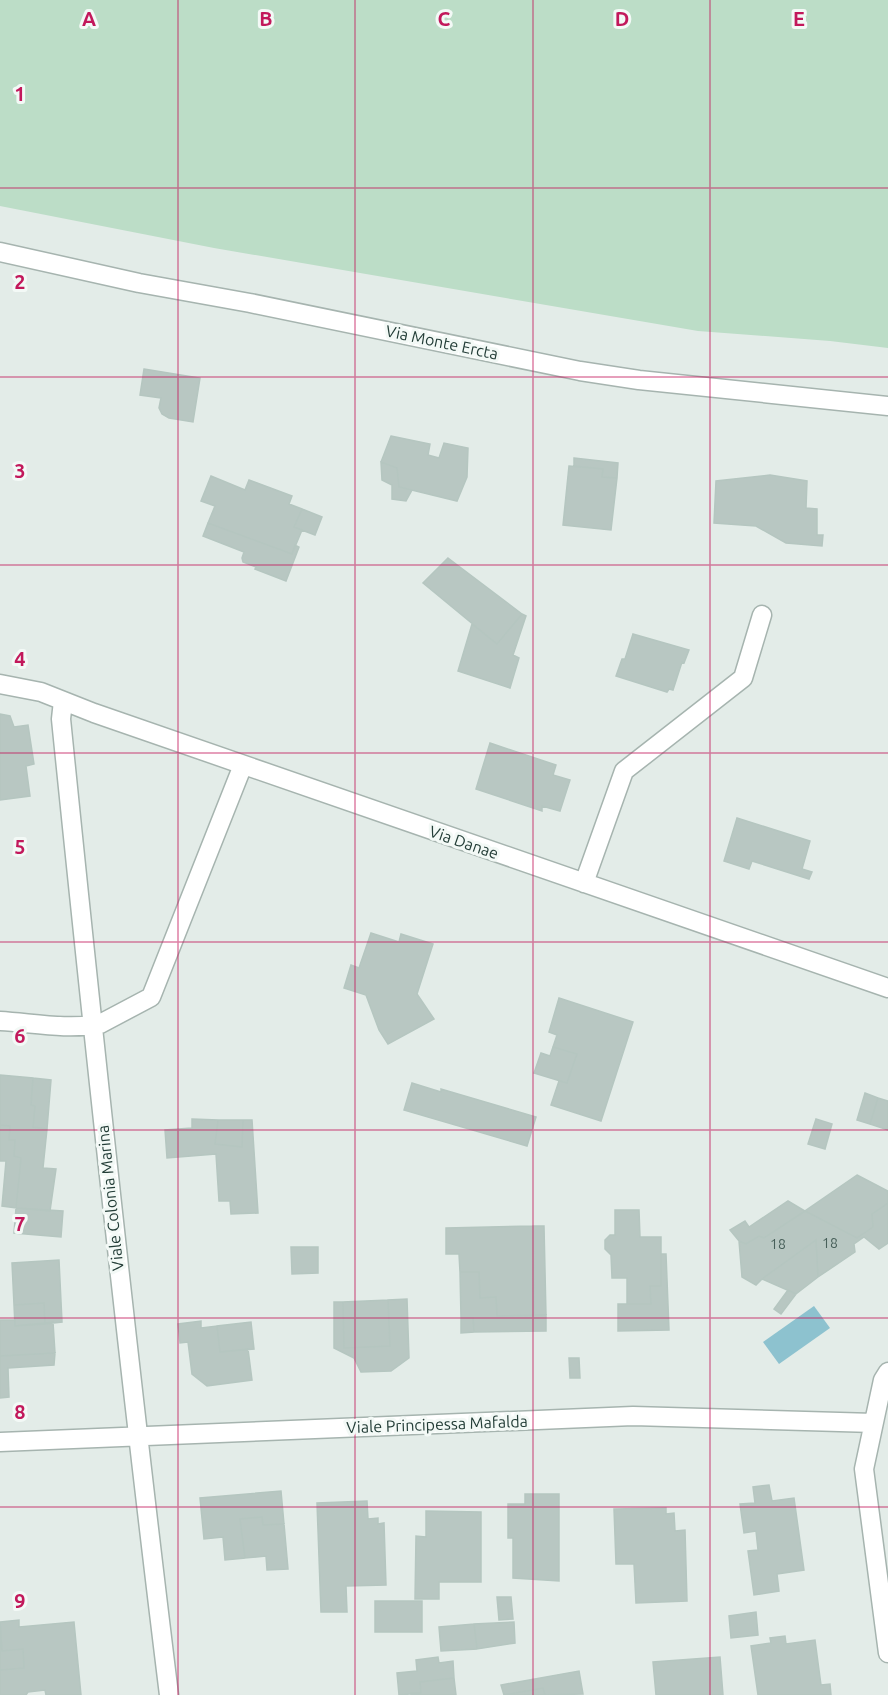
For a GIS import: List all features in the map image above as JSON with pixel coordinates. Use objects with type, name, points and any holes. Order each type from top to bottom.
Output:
[{"type":"street","name":"Via Monte Ercta","points":[[0,252],[140,283],[580,371],[639,380],[888,406]]},
{"type":"street","points":[[584,883],[624,771],[743,678],[762,615]]},
{"type":"street","name":"Via Danae","points":[[0,684],[41,692],[243,765],[888,988]]},
{"type":"street","name":"Viale Colonia Marina","points":[[63,701],[61,719],[92,1026],[137,1437],[169,1695]]},
{"type":"street","points":[[0,1021],[73,1027],[92,1026],[151,997],[243,765]]},
{"type":"street","points":[[888,1372],[883,1380],[864,1469],[888,1653]]},
{"type":"street","name":"Viale Principessa Mafalda","points":[[0,1442],[633,1416],[874,1423]]},
{"type":"green space","points":[[0,0],[888,0],[888,348],[830,341],[698,331],[214,248],[0,206]]},
{"type":"water","points":[[814,1306],[830,1328],[779,1364],[763,1342]]},
{"type":"building","points":[[144,369],[200,378],[193,422],[169,418],[162,414],[159,408],[161,398],[140,395]]},
{"type":"building","points":[[391,436],[430,444],[428,455],[439,458],[444,443],[468,448],[467,477],[457,501],[399,487],[397,468],[381,462]]},
{"type":"building","points":[[574,458],[618,463],[617,478],[602,477],[603,469],[574,466]]},
{"type":"building","points":[[381,462],[397,468],[399,487],[412,490],[406,501],[392,499],[392,485],[382,480]]},
{"type":"building","points":[[569,466],[603,469],[602,477],[617,478],[611,530],[563,525]]},
{"type":"building","points":[[770,475],[807,481],[806,508],[817,509],[817,535],[823,535],[822,546],[786,543],[756,526],[714,523],[716,481]]},
{"type":"building","points":[[211,476],[245,490],[249,480],[292,496],[289,504],[302,509],[294,527],[302,530],[292,554],[208,523],[215,506],[201,501]]},
{"type":"building","points":[[302,509],[322,517],[315,535],[294,527]]},
{"type":"building","points":[[208,523],[292,554],[295,545],[299,547],[286,581],[243,562],[244,552],[203,536]]},
{"type":"building","points":[[448,558],[522,614],[497,644],[423,583]]},
{"type":"building","points":[[522,614],[526,616],[513,655],[519,658],[510,688],[458,671],[472,624],[497,644]]},
{"type":"building","points":[[633,634],[689,650],[684,663],[682,662],[673,690],[669,689],[667,692],[616,676],[622,659],[625,659]]},
{"type":"building","points":[[0,714],[10,716],[14,727],[28,725],[34,764],[26,766],[30,796],[0,800]]},
{"type":"building","points":[[490,743],[556,765],[553,775],[570,780],[560,811],[542,806],[542,811],[476,789]]},
{"type":"building","points":[[737,818],[810,841],[802,869],[812,872],[809,879],[752,861],[749,869],[724,861]]},
{"type":"building","points":[[371,933],[399,942],[401,934],[433,944],[417,994],[434,1019],[388,1044],[379,1030],[366,995],[344,988],[351,965],[359,968]]},
{"type":"building","points":[[559,998],[633,1022],[601,1121],[551,1105],[559,1081],[567,1083],[577,1054],[553,1047],[557,1035],[549,1032]]},
{"type":"building","points":[[553,1047],[577,1054],[567,1083],[534,1073],[541,1053],[550,1056]]},
{"type":"building","points":[[0,1075],[33,1078],[31,1105],[35,1106],[33,1127],[47,1129],[43,1168],[56,1169],[50,1211],[16,1208],[21,1158],[14,1156],[15,1140],[9,1140],[10,1126],[0,1125]]},
{"type":"building","points":[[33,1078],[51,1080],[47,1129],[33,1127],[35,1106],[31,1105]]},
{"type":"building","points":[[412,1083],[441,1092],[441,1089],[536,1117],[527,1146],[404,1110]]},
{"type":"building","points":[[865,1093],[878,1098],[870,1124],[857,1120]]},
{"type":"building","points":[[878,1098],[888,1101],[888,1130],[870,1124]]},
{"type":"building","points":[[192,1119],[218,1120],[215,1144],[242,1147],[243,1120],[252,1120],[258,1213],[231,1214],[230,1201],[219,1201],[216,1154],[167,1158],[165,1130],[192,1128]]},
{"type":"building","points":[[816,1119],[832,1124],[825,1149],[808,1144]]},
{"type":"building","points":[[218,1120],[243,1120],[242,1147],[215,1144]]},
{"type":"building","points":[[0,1125],[10,1126],[9,1140],[15,1140],[14,1156],[21,1158],[16,1208],[2,1206],[6,1161],[0,1161]]},
{"type":"building","points":[[857,1175],[888,1191],[888,1203],[872,1214],[873,1227],[857,1238],[805,1211]]},
{"type":"building","points":[[788,1201],[805,1211],[764,1238],[759,1236],[746,1244],[739,1241],[730,1230],[745,1221],[749,1227]]},
{"type":"building","points":[[888,1203],[888,1243],[879,1249],[864,1237],[854,1244],[855,1252],[818,1277],[816,1240],[756,1285],[742,1277],[739,1241],[746,1244],[759,1236],[764,1238],[805,1211],[857,1238],[873,1227],[872,1214]]},
{"type":"building","points":[[16,1208],[63,1211],[61,1237],[14,1233]]},
{"type":"building","points":[[615,1210],[639,1210],[640,1237],[661,1237],[661,1286],[650,1286],[651,1304],[627,1304],[627,1278],[612,1278],[611,1255],[605,1249],[605,1240],[610,1235],[615,1235]]},
{"type":"building","points":[[533,1226],[534,1315],[497,1316],[496,1297],[480,1298],[479,1272],[460,1272],[459,1254],[446,1254],[446,1228]]},
{"type":"building","points":[[533,1226],[544,1226],[546,1315],[534,1315]]},
{"type":"building","points":[[816,1240],[818,1277],[796,1294],[762,1279]]},
{"type":"building","points":[[291,1247],[318,1247],[318,1273],[292,1274]]},
{"type":"building","points":[[661,1254],[666,1254],[669,1330],[618,1331],[618,1304],[651,1304],[650,1286],[661,1286]]},
{"type":"building","points":[[59,1260],[62,1322],[45,1324],[44,1303],[14,1305],[12,1263]]},
{"type":"building","points":[[460,1272],[479,1272],[480,1298],[496,1297],[497,1316],[546,1315],[546,1331],[474,1332],[473,1318],[461,1318]]},
{"type":"building","points":[[788,1290],[796,1294],[781,1314],[774,1309]]},
{"type":"building","points":[[407,1299],[409,1358],[391,1371],[361,1372],[354,1358],[334,1348],[334,1302],[343,1302],[344,1348],[390,1346],[388,1300]]},
{"type":"building","points":[[388,1300],[390,1346],[344,1348],[343,1302]]},
{"type":"building","points":[[44,1303],[45,1324],[15,1326],[14,1305]]},
{"type":"building","points":[[461,1318],[473,1318],[474,1332],[461,1333]]},
{"type":"building","points":[[0,1320],[15,1320],[15,1326],[53,1322],[55,1353],[0,1356]]},
{"type":"building","points":[[201,1321],[201,1328],[217,1326],[220,1352],[248,1349],[252,1380],[207,1386],[192,1374],[188,1342],[180,1343],[178,1324]]},
{"type":"building","points":[[251,1322],[254,1349],[220,1352],[217,1326]]},
{"type":"building","points":[[55,1353],[54,1365],[8,1368],[9,1397],[0,1398],[0,1356]]},
{"type":"building","points":[[569,1358],[579,1358],[580,1378],[570,1378]]},
{"type":"building","points":[[769,1485],[772,1501],[794,1498],[804,1570],[777,1574],[779,1591],[754,1595],[748,1551],[758,1550],[756,1531],[744,1533],[740,1504],[755,1503],[753,1487]]},
{"type":"building","points":[[281,1491],[284,1524],[263,1525],[262,1517],[240,1519],[245,1558],[225,1560],[223,1537],[204,1539],[200,1498]]},
{"type":"building","points":[[525,1494],[559,1494],[559,1581],[513,1578],[513,1538],[508,1538],[508,1504],[525,1504]]},
{"type":"building","points":[[367,1501],[368,1519],[378,1518],[378,1524],[384,1523],[386,1585],[346,1586],[347,1612],[321,1612],[317,1503]]},
{"type":"building","points":[[666,1508],[666,1514],[674,1513],[675,1531],[685,1530],[687,1601],[636,1603],[634,1564],[616,1564],[614,1509]]},
{"type":"building","points":[[426,1511],[481,1512],[481,1582],[439,1582],[439,1599],[415,1599],[416,1536],[426,1537]]},
{"type":"building","points":[[262,1517],[263,1525],[284,1524],[288,1569],[267,1570],[266,1556],[245,1558],[240,1519]]},
{"type":"building","points":[[497,1597],[511,1597],[513,1619],[499,1620]]},
{"type":"building","points":[[375,1601],[422,1601],[422,1632],[375,1632]]},
{"type":"building","points":[[756,1612],[758,1635],[731,1638],[729,1616]]},
{"type":"building","points":[[19,1620],[19,1627],[74,1622],[81,1695],[46,1695],[45,1690],[28,1692],[26,1695],[0,1695],[0,1670],[24,1668],[23,1649],[2,1651],[0,1622]]},
{"type":"building","points":[[514,1622],[515,1643],[477,1649],[474,1624]]},
{"type":"building","points":[[474,1624],[477,1649],[441,1651],[439,1627]]},
{"type":"building","points":[[0,1626],[2,1651],[23,1649],[24,1668],[0,1670]]},
{"type":"building","points":[[785,1636],[786,1644],[815,1640],[821,1685],[830,1684],[831,1695],[758,1695],[751,1646],[771,1643],[770,1638]]},
{"type":"building","points":[[438,1657],[439,1663],[453,1661],[454,1678],[420,1682],[421,1693],[399,1695],[397,1673],[417,1671],[416,1660]]},
{"type":"building","points":[[720,1657],[723,1695],[656,1695],[653,1662]]},
{"type":"building","points":[[579,1671],[583,1694],[545,1695],[543,1688],[504,1695],[501,1685]]},
{"type":"building","points":[[454,1678],[456,1695],[411,1695],[411,1693],[421,1693],[420,1682]]},
{"type":"building","points":[[543,1688],[545,1695],[505,1695]]}]
